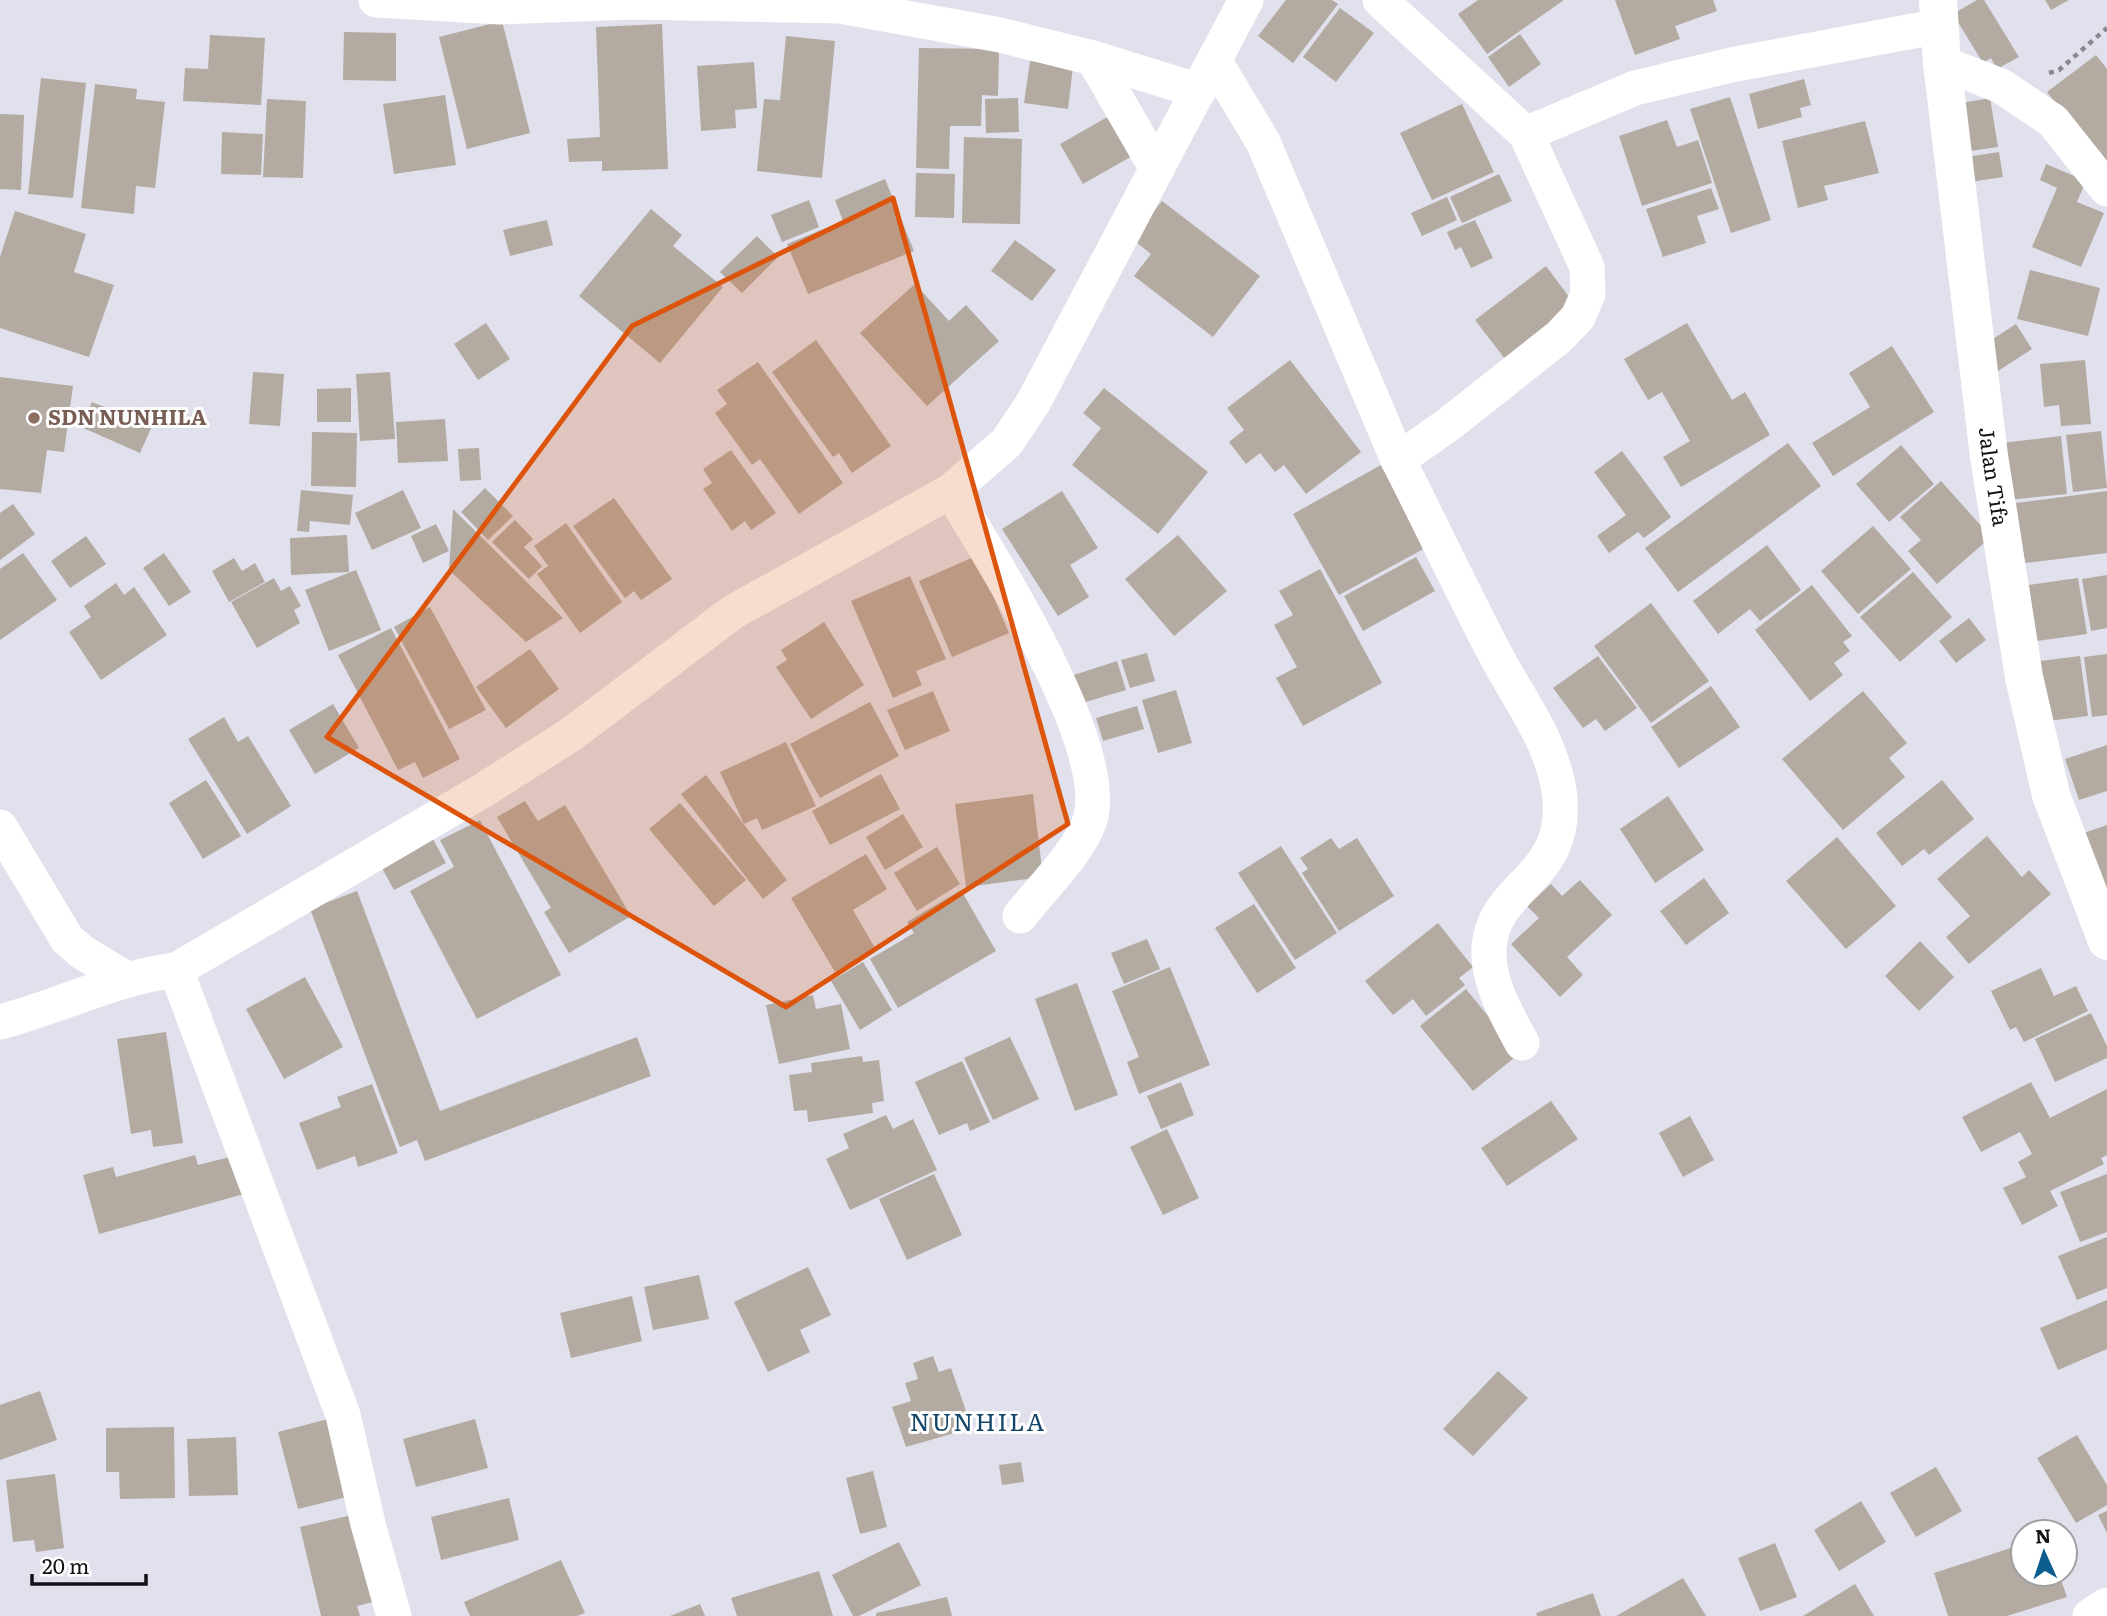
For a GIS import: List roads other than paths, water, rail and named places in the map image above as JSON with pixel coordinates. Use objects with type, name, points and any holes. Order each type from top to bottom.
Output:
[{"type":"street","points":[[376,0],[499,7],[631,2],[840,3],[1000,35],[1093,58],[1199,91]]},
{"type":"street","points":[[0,1022],[42,1011],[144,974],[176,970],[482,791],[570,735],[733,612],[951,491],[1007,442],[1033,403],[1245,0]]},
{"type":"street","points":[[1380,0],[1526,134],[1587,267],[1588,294],[1578,317],[1559,337],[1449,425],[1398,460]]},
{"type":"street","points":[[1526,134],[1635,88],[1939,13]]},
{"type":"street","name":"Jalan Tifa","points":[[1939,13],[1942,63],[1987,443],[2024,677],[2051,795],[2103,920]]},
{"type":"street","points":[[1093,58],[1157,169]]},
{"type":"street","points":[[1214,60],[1263,142],[1398,460],[1502,666],[1536,721],[1552,761],[1559,791],[1560,832],[1543,865],[1502,911],[1492,929],[1489,951],[1498,997],[1522,1043]]},
{"type":"street","points":[[1942,63],[2001,86],[2053,121],[2107,189]]},
{"type":"street","points":[[951,491],[1011,590],[1072,716],[1092,771],[1091,818],[1079,840],[1020,916]]},
{"type":"street","points":[[0,827],[67,939],[82,953],[128,980]]},
{"type":"street","points":[[176,970],[343,1415],[368,1524],[394,1616]]},
{"type":"street","points":[[2091,1616],[2107,1605]]},
{"type":"place","name":"SDN NUNHILA","points":[[34,418]]},
{"type":"district","name":"NUNHILA","points":[[978,1423]]}]
